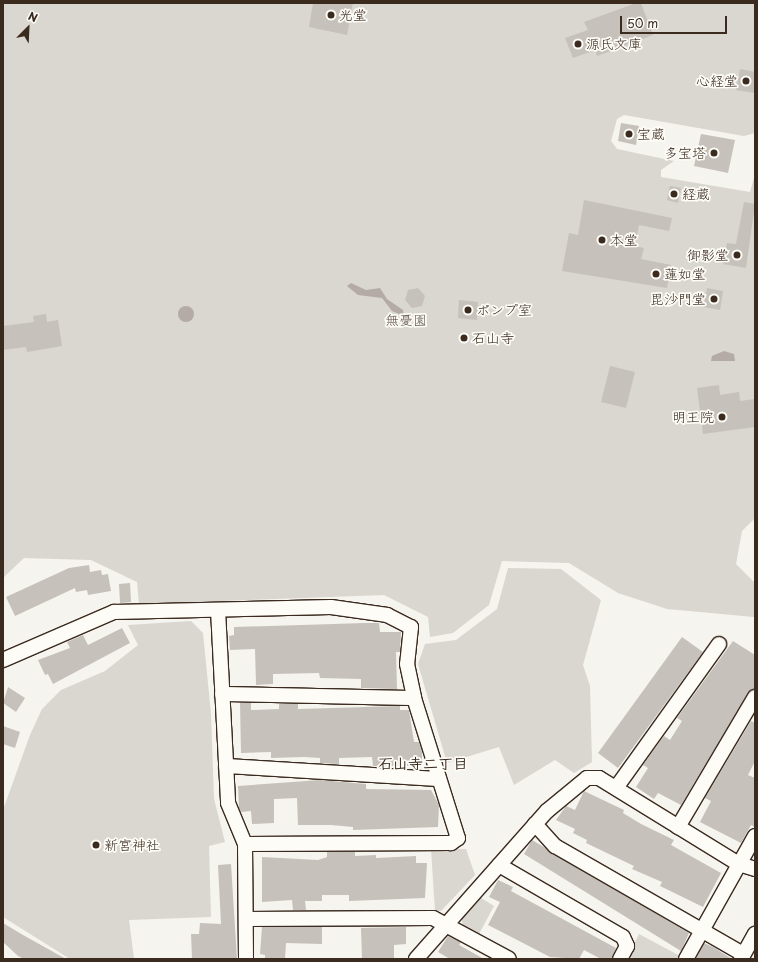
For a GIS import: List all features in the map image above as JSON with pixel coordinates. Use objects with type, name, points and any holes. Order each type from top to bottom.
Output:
[{"type":"street","points":[[3,660],[114,612],[331,607],[387,615],[411,627],[407,664],[414,698],[439,779],[458,830],[458,838],[451,843],[245,844]]},
{"type":"street","points":[[218,610],[228,803],[245,844],[246,959]]},
{"type":"street","points":[[616,788],[719,644]]},
{"type":"street","points":[[222,694],[414,698]]},
{"type":"street","points":[[678,827],[755,697]]},
{"type":"street","points":[[226,766],[439,779]]},
{"type":"street","points":[[422,957],[445,924],[535,824],[587,778],[599,778],[739,864],[755,869]]},
{"type":"street","points":[[535,824],[554,846],[702,931],[742,957],[755,934]]},
{"type":"street","points":[[686,959],[755,836]]},
{"type":"street","points":[[499,865],[623,937],[626,946],[620,959]]},
{"type":"street","points":[[246,919],[433,918],[509,959]]},
{"type":"green space","name":"石山寺","points":[[3,3],[755,3],[755,133],[744,136],[624,115],[617,119],[611,141],[617,149],[674,161],[661,170],[661,177],[750,192],[755,174],[755,518],[742,531],[736,564],[755,583],[754,617],[667,609],[618,593],[569,563],[502,561],[489,605],[453,633],[430,637],[428,617],[384,595],[139,604],[137,582],[91,560],[24,558],[3,578]]},
{"type":"green space","points":[[508,568],[561,569],[601,600],[583,665],[590,686],[592,762],[574,773],[555,760],[514,785],[499,747],[447,763],[418,664],[425,644],[456,640],[497,609]]},
{"type":"green space","points":[[191,621],[203,633],[211,714],[214,799],[225,842],[209,846],[211,917],[129,920],[134,959],[70,959],[3,917],[3,810],[30,735],[42,709],[61,690],[105,671],[138,645],[128,625]]},
{"type":"green space","points":[[431,849],[466,849],[475,875],[441,911],[435,911]]},
{"type":"green space","points":[[478,896],[494,906],[479,934],[463,925],[461,917]]},
{"type":"green space","points":[[639,934],[680,956],[679,959],[635,959],[628,956]]},
{"type":"shaded area","points":[[351,283],[366,290],[380,288],[387,299],[403,310],[404,316],[392,311],[382,298],[358,295],[347,286]]},
{"type":"shaded area","points":[[183,306],[189,306],[194,311],[192,320],[189,322],[183,322],[178,317],[178,311]]},
{"type":"shaded area","points":[[724,351],[734,354],[735,361],[711,361],[712,356]]},
{"type":"building","name":"光堂","points":[[313,3],[353,3],[347,35],[309,27]]},
{"type":"building","points":[[636,3],[641,3],[653,35],[597,56],[595,50],[573,58],[565,38],[588,30],[584,22]]},
{"type":"building","name":"心経堂","points":[[740,69],[755,72],[755,93],[736,90]]},
{"type":"building","name":"宝蔵","points":[[621,123],[639,126],[636,145],[618,141]]},
{"type":"building","name":"多宝塔","points":[[701,134],[735,140],[728,173],[694,166]]},
{"type":"building","name":"経蔵","points":[[670,186],[681,188],[678,203],[667,200]]},
{"type":"building","name":"本堂","points":[[584,200],[672,218],[669,231],[639,225],[635,246],[644,248],[641,259],[671,265],[667,288],[562,271],[569,233],[578,235]]},
{"type":"building","points":[[744,202],[755,204],[746,268],[723,264],[727,243],[736,244]]},
{"type":"building","points":[[418,288],[425,296],[422,306],[412,308],[405,300],[408,290]]},
{"type":"building","name":"毘沙門堂","points":[[707,288],[723,291],[720,310],[704,307]]},
{"type":"building","name":"ポンプ室","points":[[459,300],[478,302],[477,320],[458,318]]},
{"type":"building","points":[[46,314],[47,322],[58,320],[62,346],[27,352],[26,347],[3,350],[3,326],[34,322],[33,316]]},
{"type":"building","points":[[610,366],[635,372],[626,408],[601,402]]},
{"type":"building","name":"明王院","points":[[719,385],[720,395],[739,392],[740,401],[755,399],[755,427],[703,434],[697,388]]},
{"type":"building","points":[[89,565],[90,572],[101,570],[102,575],[108,574],[111,591],[88,595],[87,590],[76,592],[75,588],[15,616],[6,597],[69,568]]},
{"type":"building","points":[[130,583],[131,602],[120,603],[119,584]]},
{"type":"building","points":[[379,623],[380,632],[401,632],[400,652],[396,652],[397,689],[361,688],[361,679],[320,678],[319,673],[273,674],[273,684],[256,685],[255,649],[230,650],[229,636],[234,635],[234,627]]},
{"type":"building","points":[[122,628],[130,643],[53,684],[48,674],[45,675],[38,660],[70,648],[67,642],[83,635],[88,645]]},
{"type":"building","points":[[682,637],[703,652],[618,768],[598,753]]},
{"type":"building","points":[[733,641],[755,655],[755,689],[748,693],[681,805],[658,793],[654,799],[636,787],[648,768],[643,765],[664,736],[670,740],[682,721],[677,718]]},
{"type":"building","points":[[8,687],[25,698],[16,712],[3,703]]},
{"type":"building","points":[[240,703],[251,703],[251,710],[279,709],[279,704],[298,704],[298,709],[400,706],[400,710],[409,710],[414,742],[419,742],[422,751],[422,766],[373,766],[372,757],[339,758],[339,764],[320,763],[320,758],[271,758],[271,752],[241,753]]},
{"type":"building","points":[[751,721],[755,723],[755,761],[748,775],[755,778],[755,827],[751,825],[741,843],[700,822],[711,801],[705,798]]},
{"type":"building","points":[[3,726],[20,732],[15,748],[3,744]]},
{"type":"building","points":[[320,780],[366,784],[366,789],[431,790],[439,805],[438,827],[353,830],[353,827],[331,825],[298,825],[297,798],[274,799],[274,823],[252,824],[251,811],[241,812],[239,808],[238,786]]},
{"type":"building","points":[[584,791],[624,810],[623,813],[641,824],[674,840],[671,845],[721,873],[703,907],[660,886],[662,882],[632,869],[634,866],[586,843],[587,840],[573,833],[575,829],[556,820],[566,806],[575,810]]},
{"type":"building","points":[[532,840],[689,933],[681,951],[524,854]]},
{"type":"building","points":[[327,852],[355,852],[355,856],[376,855],[376,858],[416,856],[416,863],[427,863],[425,898],[349,901],[349,895],[322,895],[322,901],[305,901],[306,910],[293,910],[292,900],[262,902],[262,857],[318,860],[327,857]]},
{"type":"building","points":[[231,864],[237,959],[192,959],[191,934],[199,934],[200,923],[221,924],[218,865]]},
{"type":"building","points":[[498,880],[513,887],[511,891],[616,948],[611,959],[601,959],[584,950],[579,959],[550,957],[488,925],[500,902],[489,897]]},
{"type":"building","points":[[3,923],[66,959],[24,959],[18,956],[3,942]]},
{"type":"building","points":[[262,927],[322,927],[322,944],[286,943],[285,959],[265,959],[265,955],[260,954]]},
{"type":"building","points":[[406,927],[406,944],[394,945],[394,959],[362,959],[361,928]]},
{"type":"building","points":[[448,936],[461,942],[459,945],[484,959],[450,959],[438,952]]},
{"type":"building","points":[[704,943],[713,947],[732,959],[696,959]]},
{"type":"place","name":"光堂","points":[[331,15]]},
{"type":"place","name":"源氏文庫","points":[[578,44]]},
{"type":"place","name":"心経堂","points":[[746,81]]},
{"type":"place","name":"宝蔵","points":[[629,134]]},
{"type":"place","name":"多宝塔","points":[[714,153]]},
{"type":"place","name":"経蔵","points":[[674,194]]},
{"type":"place","name":"本堂","points":[[602,240]]},
{"type":"place","name":"御影堂","points":[[737,255]]},
{"type":"place","name":"蓮如堂","points":[[656,274]]},
{"type":"place","name":"毘沙門堂","points":[[714,299]]},
{"type":"place","name":"ポンプ室","points":[[468,310]]},
{"type":"place","name":"石山寺","points":[[464,338]]},
{"type":"place","name":"明王院","points":[[722,417]]},
{"type":"place","name":"新宮神社","points":[[96,845]]},
{"type":"district","name":"石山寺二丁目","points":[[423,763]]},
{"type":"park label","name":"無憂園","points":[[406,320]]}]
